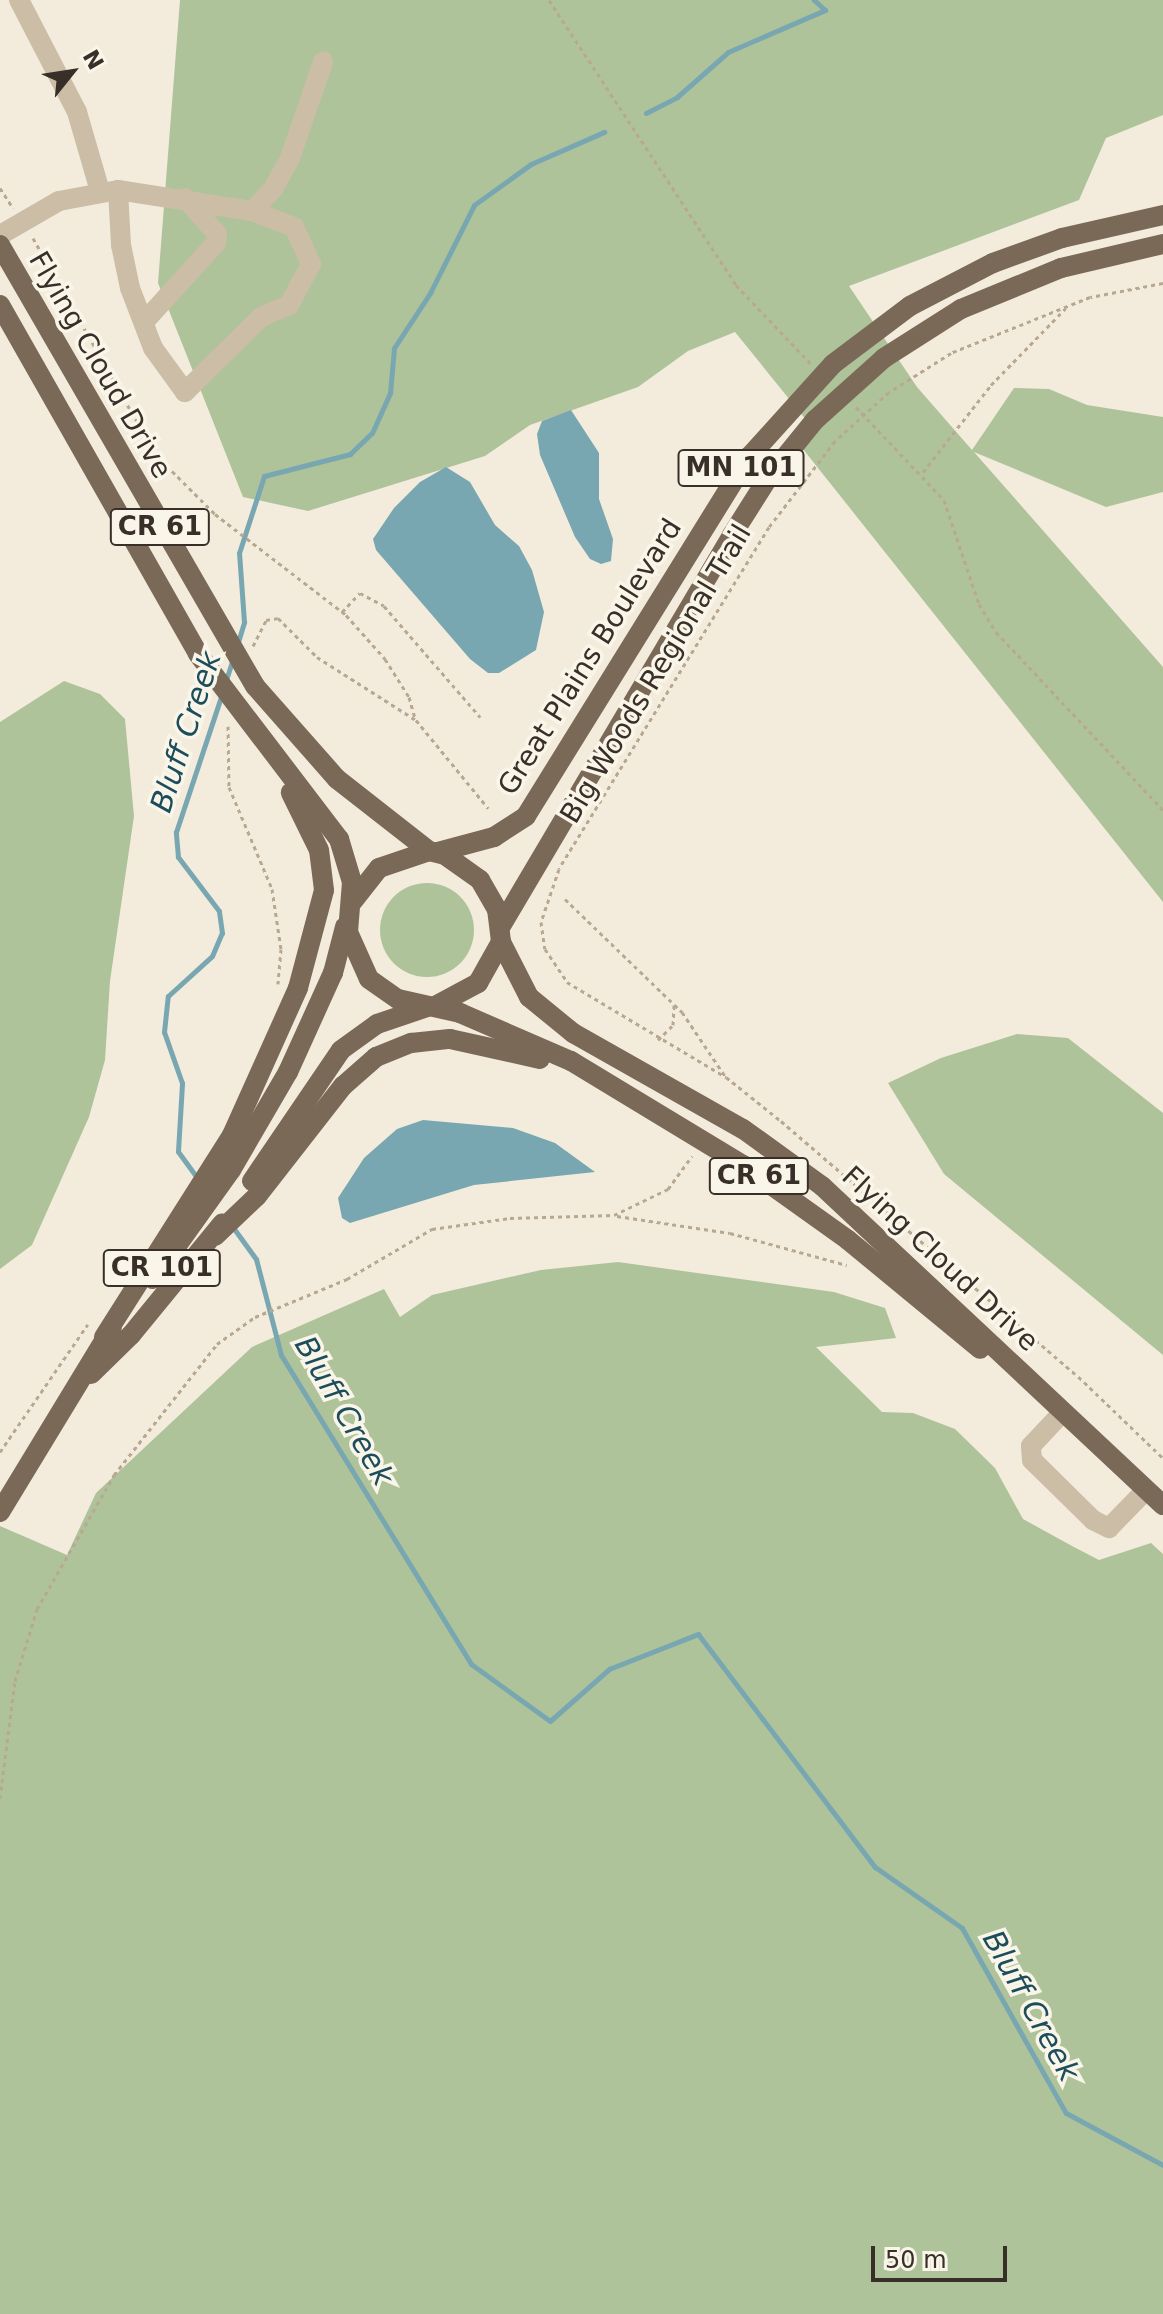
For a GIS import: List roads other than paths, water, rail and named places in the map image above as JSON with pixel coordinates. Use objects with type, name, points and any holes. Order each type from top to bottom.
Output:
[{"type":"main road","name":"Great Plains Boulevard","points":[[433,852],[494,837],[526,816],[749,457],[833,364],[910,306],[993,263],[1062,238],[1163,215]]},
{"type":"main road","name":"Great Plains Boulevard","points":[[501,934],[732,535],[768,478],[815,420],[884,358],[961,309],[1061,268],[1163,244]]},
{"type":"main road","name":"Flying Cloud Drive","points":[[0,245],[209,613],[268,705],[337,779],[433,852],[480,880],[519,982],[545,1013],[743,1129],[822,1186],[910,1263],[1054,1408]]},
{"type":"main road","name":"Flying Cloud Drive","points":[[0,305],[198,654],[217,694],[339,839],[351,871],[349,910],[353,951],[369,979],[387,994],[431,1007],[571,1061],[702,1140],[815,1214],[1054,1408],[1163,1505]]},
{"type":"main road","points":[[239,1140],[298,988],[324,890],[311,829],[258,743]]},
{"type":"main road","points":[[239,1140],[314,1018],[349,910],[379,868],[433,852]]},
{"type":"main road","points":[[271,1166],[341,1050],[377,1024],[431,1007],[478,983],[501,934]]},
{"type":"main road","points":[[271,1166],[361,1068],[395,1048],[429,1039],[475,1041],[538,1058],[670,1122]]},
{"type":"main road","name":"CR 101","points":[[0,1512],[104,1337],[239,1140]]},
{"type":"main road","name":"CR 101","points":[[76,1388],[131,1335],[271,1166]]},
{"type":"street","points":[[0,235],[59,201],[109,190],[185,198],[252,211],[294,227],[311,264],[289,305],[261,317],[185,392],[153,348],[121,245],[109,190],[77,112],[19,0]]},
{"type":"street","points":[[252,211],[273,189],[290,158],[323,62]]},
{"type":"street","points":[[144,322],[216,243],[217,234],[185,198]]},
{"type":"street","points":[[1054,1408],[1031,1446],[1032,1460],[1093,1520],[1109,1528],[1146,1490]]},
{"type":"water","points":[[571,410],[599,453],[599,499],[613,539],[611,561],[601,564],[590,559],[575,537],[540,455],[537,434],[542,421]]},
{"type":"water","points":[[446,467],[470,482],[495,525],[519,546],[532,570],[544,612],[536,650],[499,673],[488,673],[470,659],[376,550],[373,539],[394,508],[420,482]]},
{"type":"water","points":[[423,1120],[513,1128],[555,1143],[595,1172],[474,1185],[350,1223],[342,1218],[338,1198],[364,1158],[397,1129]]},
{"type":"waterway","name":"Bluff Creek","points":[[646,113],[677,97],[728,52],[825,10],[814,0]]},
{"type":"waterway","name":"Bluff Creek","points":[[238,642],[244,622],[239,553],[264,476],[350,454],[372,433],[390,393],[394,348],[430,293],[474,205],[531,164],[604,132]]},
{"type":"waterway","name":"Bluff Creek","points":[[226,680],[233,659]]},
{"type":"waterway","name":"Bluff Creek","points":[[198,1179],[178,1151],[182,1083],[164,1032],[168,996],[212,956],[222,933],[219,911],[178,857],[176,832],[222,694]]},
{"type":"waterway","name":"Bluff Creek","points":[[232,1226],[256,1259],[281,1355],[471,1664],[550,1721],[609,1669],[698,1634],[875,1867],[962,1928],[1066,2113],[1163,2165]]}]
